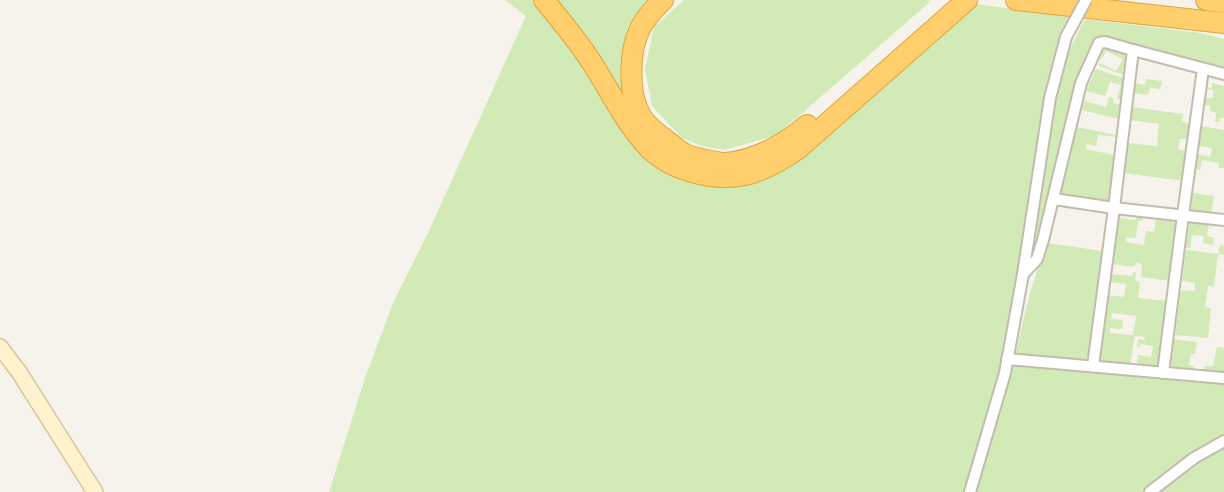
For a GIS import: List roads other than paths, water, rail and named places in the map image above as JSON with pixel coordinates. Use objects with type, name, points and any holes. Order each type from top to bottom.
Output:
[{"type":"highway","points":[[544,0],[593,65],[613,100],[648,147],[672,164],[697,174],[722,177],[744,176],[774,165],[798,149],[930,24],[947,0]]},
{"type":"highway","points":[[663,0],[651,12],[640,29],[633,48],[633,95],[640,115],[655,132],[684,154],[722,163],[742,160],[765,152],[795,136],[930,24],[967,0]]},
{"type":"highway","points":[[1016,0],[1094,5],[1224,23]]},
{"type":"highway","points":[[1206,0],[1224,3]]},
{"type":"highway","points":[[1094,5],[1117,16],[1224,33]]},
{"type":"street","points":[[970,492],[1005,373],[1050,98],[1066,36],[1094,5]]},
{"type":"street","points":[[1023,274],[1037,259],[1054,199],[1081,83],[1099,43],[1106,42],[1224,74]]},
{"type":"street","points":[[1093,366],[1133,50]]},
{"type":"street","points":[[1163,372],[1203,69]]},
{"type":"street","points":[[1054,199],[1224,220]]},
{"type":"street","points":[[0,347],[19,372],[95,492]]},
{"type":"street","points":[[1007,358],[1224,378]]},
{"type":"street","points":[[1150,492],[1194,458],[1224,441]]}]
